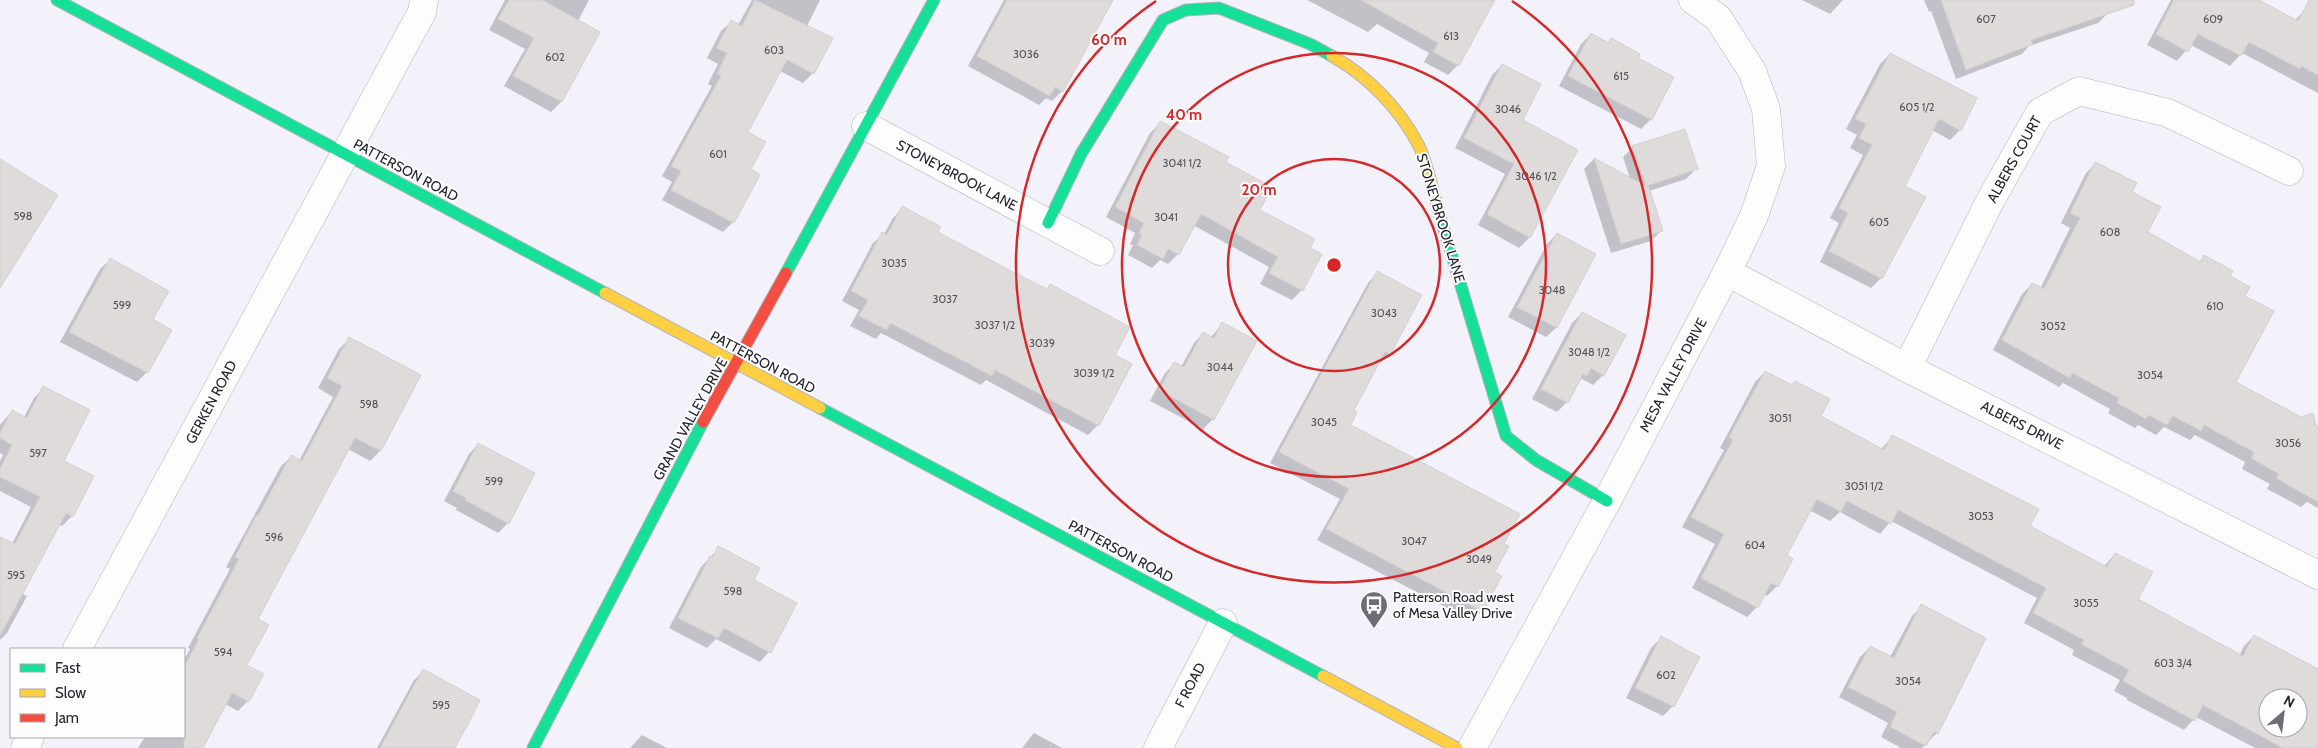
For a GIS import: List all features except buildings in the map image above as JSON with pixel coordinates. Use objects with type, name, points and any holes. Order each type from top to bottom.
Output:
[{"type":"street","name":"PATTERSON ROAD","points":[[57,0],[1457,748]]},
{"type":"street","name":"GERKEN ROAD","points":[[78,648],[422,12],[424,0]]},
{"type":"street","name":"GRAND VALLEY DRIVE","points":[[532,748],[696,435],[737,365],[934,0]]},
{"type":"street","name":"MESA VALLEY DRIVE","points":[[1472,748],[1607,501],[1727,272],[1754,216],[1770,166],[1766,109],[1752,71],[1718,18],[1693,0]]},
{"type":"street","name":"STONEYBROOK LANE","points":[[1048,223],[1081,154],[1163,20],[1186,10],[1218,8],[1310,44],[1352,68],[1392,105],[1419,147],[1506,436],[1536,460],[1607,501]]},
{"type":"street","name":"ALBERS COURT","points":[[1907,368],[1990,203],[2040,112],[2079,91],[2168,113],[2289,171]]},
{"type":"street","name":"STONEYBROOK LANE","points":[[866,126],[1100,251]]},
{"type":"street","name":"ALBERS DRIVE","points":[[1727,272],[1907,368],[2318,574]]},
{"type":"street","name":"F ROAD","points":[[1158,748],[1223,623]]},
{"type":"traffic: fast","points":[[57,0],[605,293]]},
{"type":"traffic: fast","points":[[786,273],[934,0]]},
{"type":"traffic: fast","points":[[1048,223],[1081,154],[1163,20],[1186,10],[1219,8],[1310,44],[1332,56]]},
{"type":"traffic: fast","points":[[1440,216],[1506,436],[1536,460],[1607,501]]},
{"type":"traffic: fast","points":[[820,408],[1323,676]]},
{"type":"traffic: fast","points":[[533,748],[703,422]]},
{"type":"traffic: slow","points":[[1332,56],[1358,73],[1382,95],[1411,132],[1422,154],[1440,216]]},
{"type":"traffic: slow","points":[[605,293],[820,408]]},
{"type":"traffic: slow","points":[[1323,676],[1457,748]]},
{"type":"traffic: jam","points":[[703,422],[786,273]]},
{"type":"place","name":"Patterson Road west of Mesa Valley Drive","points":[[1374,629]]}]
